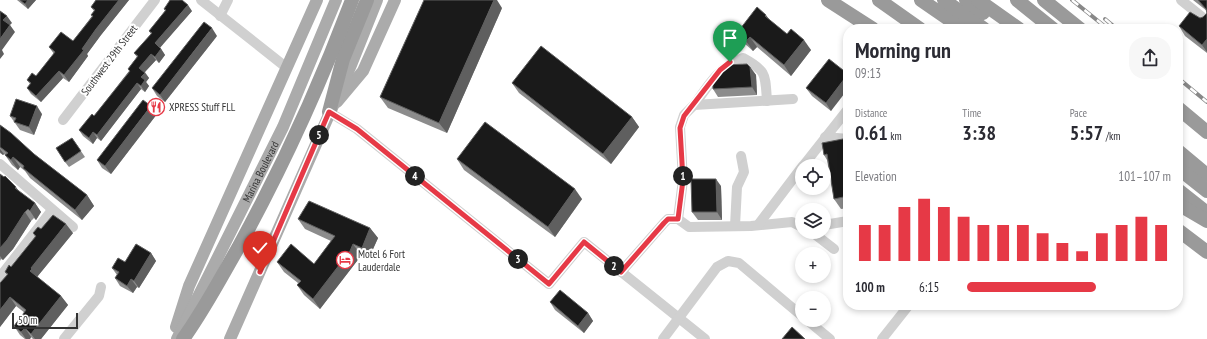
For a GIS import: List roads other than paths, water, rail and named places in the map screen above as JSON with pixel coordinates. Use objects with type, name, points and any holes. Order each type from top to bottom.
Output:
[{"type":"highway","points":[[183,339],[195,323],[234,255],[284,158],[319,83],[352,0]]},
{"type":"highway","points":[[329,112],[343,59],[366,0]]},
{"type":"highway","points":[[828,0],[865,24]]},
{"type":"highway","points":[[872,0],[912,24]]},
{"type":"highway","points":[[879,0],[903,18]]},
{"type":"highway","points":[[921,0],[956,24]]},
{"type":"highway","points":[[944,0],[977,24]]},
{"type":"highway","points":[[966,0],[1000,24]]},
{"type":"highway","points":[[978,0],[1012,24]]},
{"type":"highway","points":[[1017,0],[1046,24]]},
{"type":"highway","points":[[1044,0],[1074,24]]},
{"type":"highway","points":[[1183,112],[1207,132]]},
{"type":"highway","points":[[1183,150],[1207,191]]},
{"type":"highway","points":[[1183,156],[1192,165],[1207,175]]},
{"type":"highway","points":[[1183,194],[1207,213]]},
{"type":"highway","points":[[1183,207],[1207,221]]},
{"type":"highway","points":[[1183,234],[1207,252]]},
{"type":"main road","points":[[172,339],[189,286],[317,0]]},
{"type":"main road","name":"Marina Boulevard","points":[[177,339],[283,127],[336,0]]},
{"type":"main road","points":[[230,339],[351,65],[377,0]]},
{"type":"main road","points":[[329,112],[363,71],[395,0]]},
{"type":"street","name":"Southwest 29th Street","points":[[63,120],[155,0]]},
{"type":"street","points":[[201,0],[287,68]]},
{"type":"street","points":[[220,16],[228,0]]},
{"type":"street","points":[[1181,0],[1207,21]]},
{"type":"street","points":[[678,219],[683,180],[680,128],[684,116],[720,70],[730,62],[743,58],[757,66],[765,75],[767,101]]},
{"type":"street","points":[[694,105],[793,100]]},
{"type":"street","points":[[329,112],[357,129],[549,284],[584,242],[705,339]]},
{"type":"street","points":[[808,159],[843,115]]},
{"type":"street","points":[[825,137],[843,138]]},
{"type":"street","points":[[735,226],[737,187],[744,172],[741,156]]},
{"type":"street","points":[[0,164],[73,227]]},
{"type":"street","points":[[758,225],[795,176]]},
{"type":"street","points":[[0,277],[52,210]]},
{"type":"street","points":[[621,272],[668,219],[678,219],[690,227],[758,225],[792,222],[795,224]]},
{"type":"street","points":[[831,224],[843,222]]},
{"type":"street","points":[[821,239],[834,249]]},
{"type":"street","points":[[663,339],[678,317],[717,267],[728,261],[739,263],[795,310]]},
{"type":"street","points":[[64,339],[99,296],[101,287]]},
{"type":"street","points":[[882,339],[905,310]]},
{"type":"street","points":[[815,327],[830,339]]},
{"type":"railway","points":[[1072,0],[1102,24]]},
{"type":"railway","points":[[1105,19],[1111,24]]},
{"type":"railway","points":[[1183,82],[1207,102]]},
{"type":"place","name":"XPRESS Stuff FLL","points":[[156,107]]},
{"type":"place","name":"Motel 6 Fort Lauderdale","points":[[345,260]]}]
